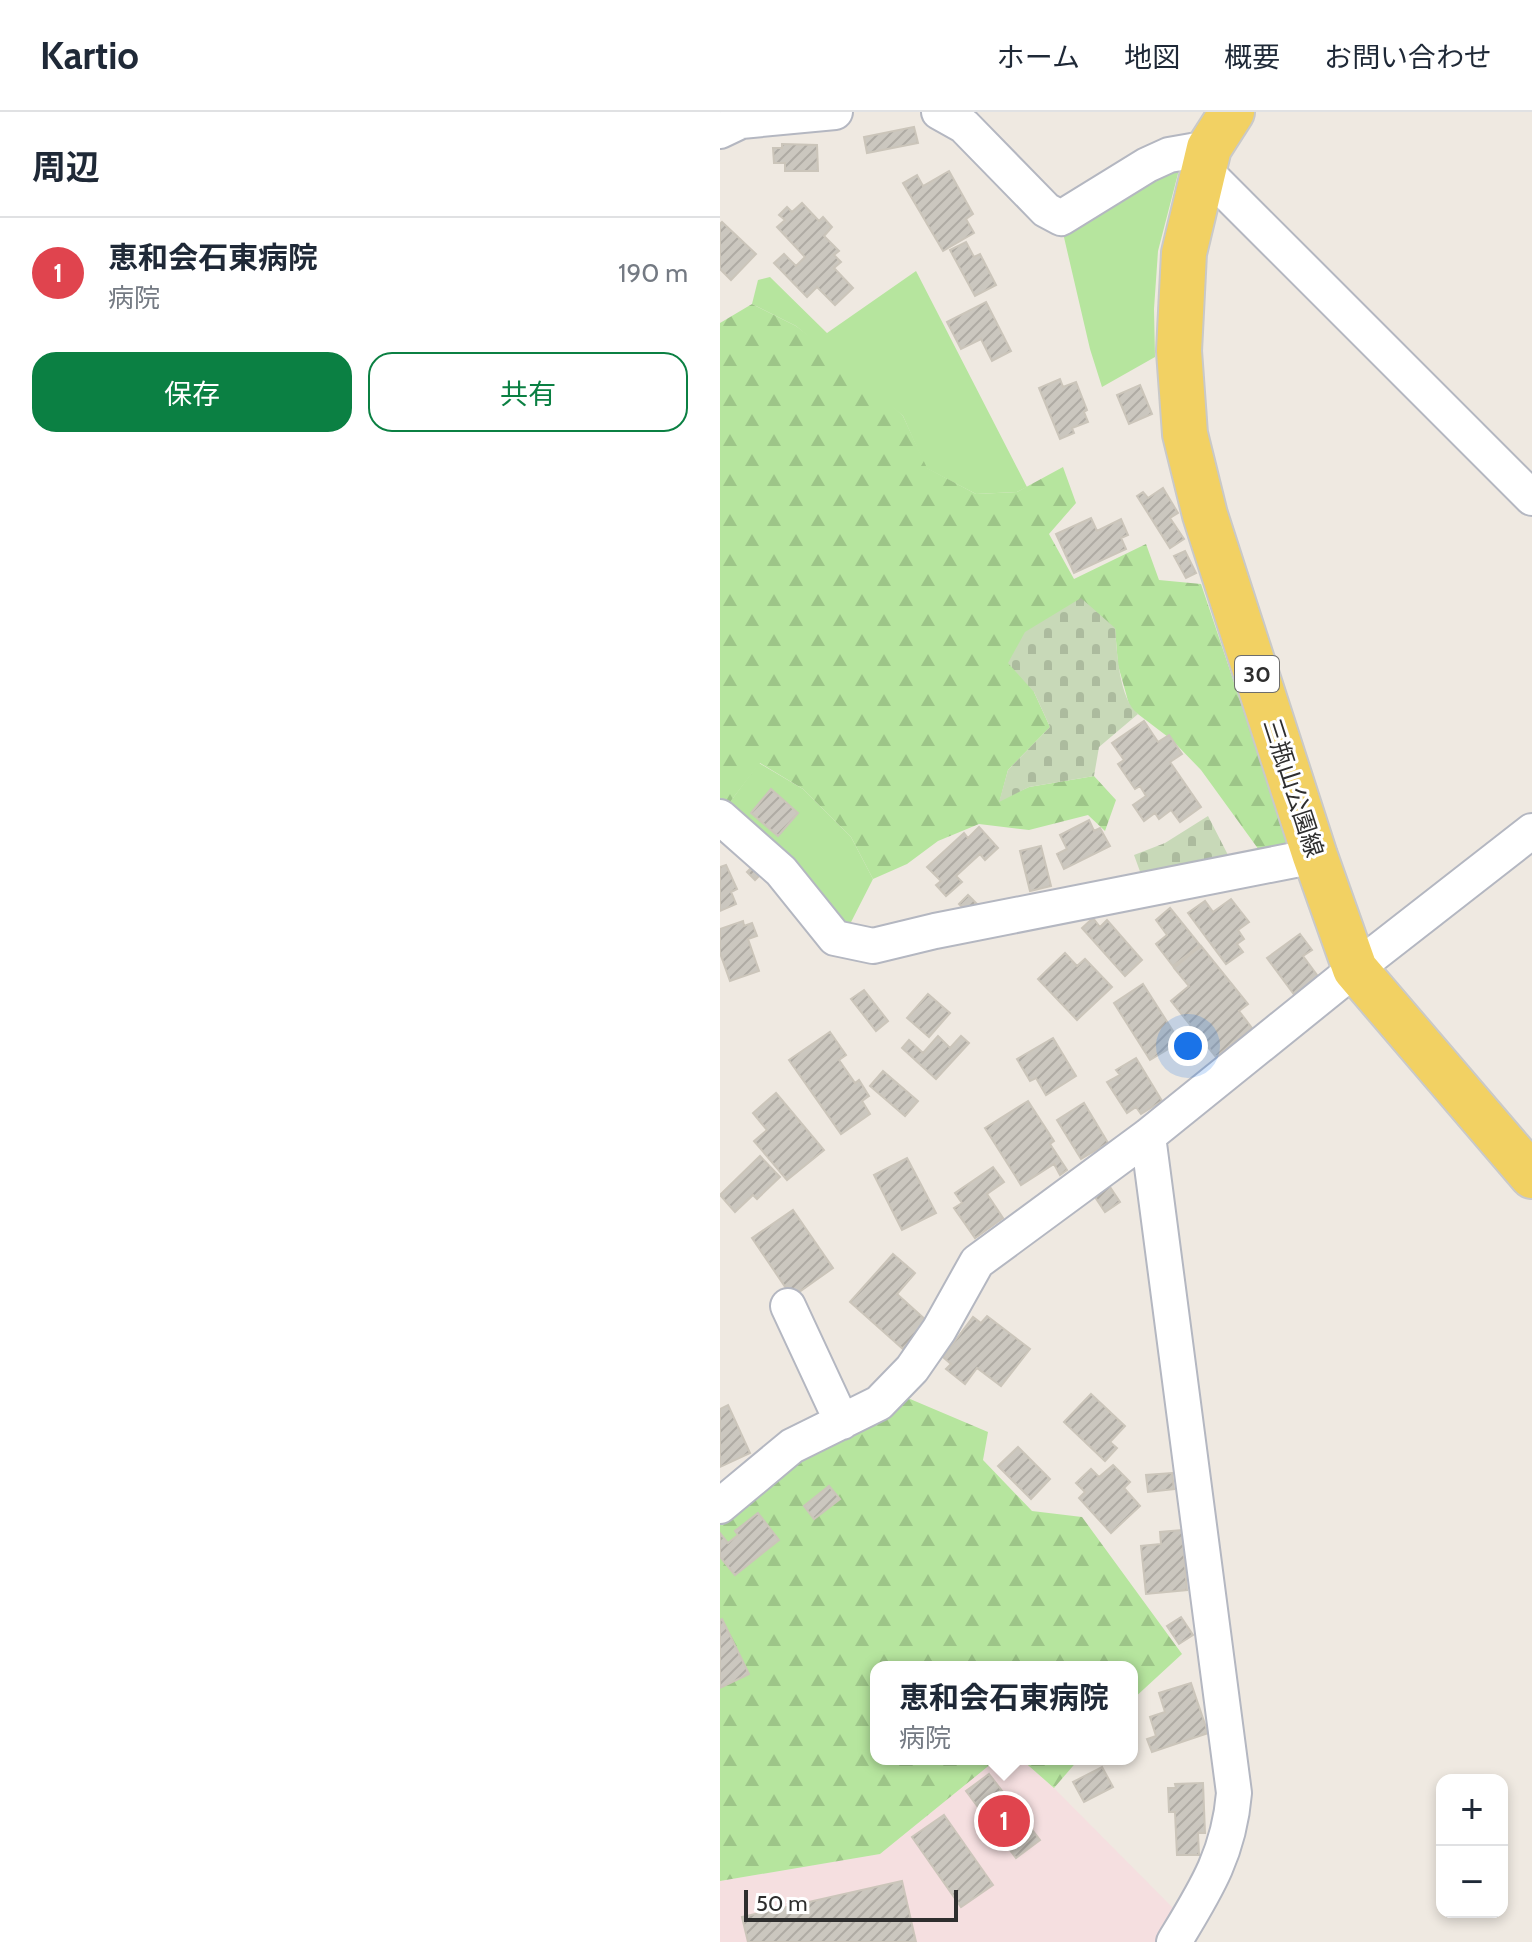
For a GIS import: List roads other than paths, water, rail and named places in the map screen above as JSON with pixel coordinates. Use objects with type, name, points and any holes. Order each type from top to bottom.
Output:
[{"type":"main road","name":"三瓶山公園線","points":[[1232,112],[1207,160],[1184,253],[1179,351],[1185,434],[1205,515],[1315,856],[1355,969],[1532,1176]]},
{"type":"street","points":[[720,131],[741,121],[835,112]]},
{"type":"street","points":[[939,112],[964,126],[1046,210],[1061,218],[1147,165],[1169,155],[1207,160],[1532,498]]},
{"type":"street","points":[[720,817],[781,871],[835,938],[873,946],[1315,856]]},
{"type":"street","points":[[720,1506],[792,1446],[879,1403],[912,1369],[939,1330],[977,1262],[1148,1136],[1532,831]]},
{"type":"street","points":[[1148,1136],[1234,1793],[1232,1820],[1220,1858],[1204,1895],[1174,1942]]},
{"type":"street","points":[[788,1306],[842,1422]]},
{"type":"place","name":"恵和会石東病院","points":[[1004,1821]]}]
